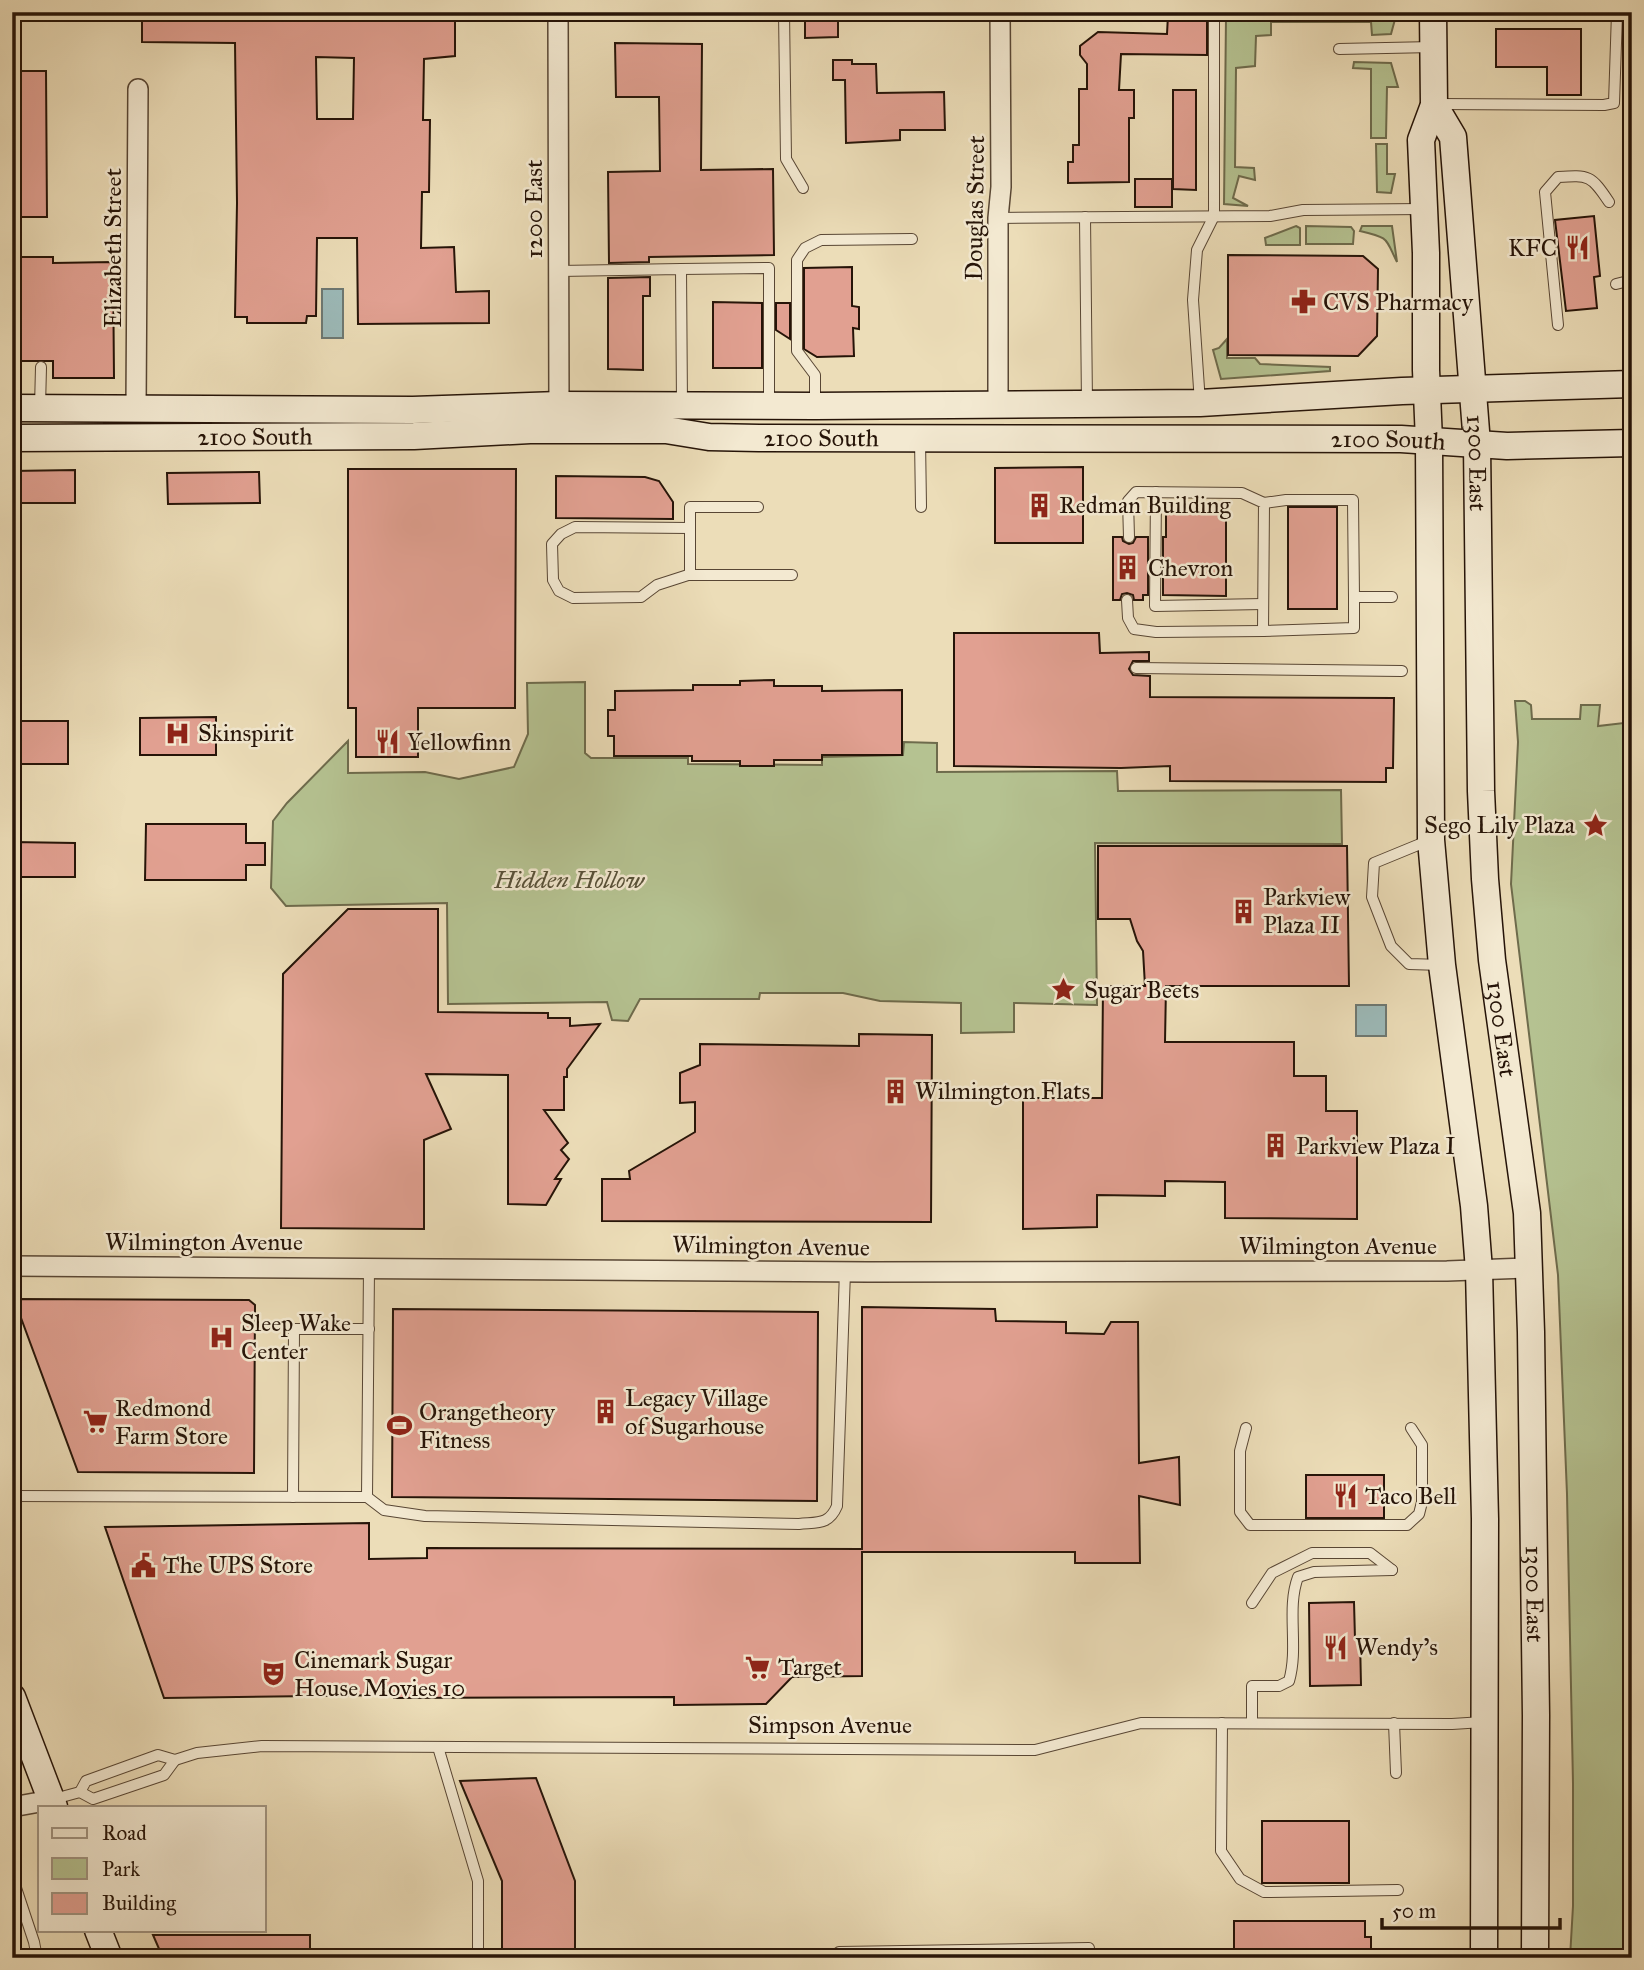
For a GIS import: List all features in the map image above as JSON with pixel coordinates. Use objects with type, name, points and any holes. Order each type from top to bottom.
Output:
[{"type":"main road","name":"1300 East","points":[[1433,13],[1434,104],[1421,139],[1429,441],[1431,840],[1441,965],[1474,1206],[1479,1270],[1485,1519],[1484,1958]]},
{"type":"main road","name":"1300 East","points":[[1434,104],[1453,137],[1477,444],[1481,791],[1485,879],[1492,960],[1527,1213],[1536,1715],[1535,1958]]},
{"type":"main road","name":"2100 South","points":[[12,408],[413,410],[559,405],[1200,403],[1632,384]]},
{"type":"main road","points":[[759,439],[762,434],[775,428],[800,423],[979,421],[990,417],[998,404]]},
{"type":"main road","points":[[301,437],[303,428],[312,423],[393,422],[405,418],[413,410]]},
{"type":"main road","name":"2100 South","points":[[12,438],[414,436],[530,430],[666,430],[709,437],[759,439],[1401,439],[1564,446],[1632,443]]},
{"type":"main road","points":[[12,1697],[52,1804]]},
{"type":"main road","points":[[99,1932],[109,1958]]},
{"type":"street","name":"Douglas Street","points":[[998,404],[1000,12]]},
{"type":"street","name":"1200 East","points":[[558,13],[559,405]]},
{"type":"street","name":"Elizabeth Street","points":[[136,408],[138,89]]},
{"type":"street","name":"Wilmington Avenue","points":[[12,1266],[845,1271],[1529,1268]]},
{"type":"street","name":"Simpson Avenue","points":[[12,1807],[52,1804]]},
{"type":"lane","points":[[1200,403],[1194,287],[1197,250],[1214,216],[1214,12]]},
{"type":"lane","points":[[1433,13],[1626,12]]},
{"type":"lane","points":[[558,13],[784,13],[786,159],[803,188]]},
{"type":"lane","points":[[1434,104],[1614,103],[1618,13]]},
{"type":"lane","points":[[1339,49],[1433,47]]},
{"type":"lane","points":[[1558,325],[1545,192],[1558,177],[1585,175],[1595,181],[1609,202]]},
{"type":"lane","points":[[998,218],[1270,216],[1303,210],[1424,209]]},
{"type":"lane","points":[[1085,217],[1087,403]]},
{"type":"lane","points":[[815,406],[815,375],[797,351],[797,260],[805,248],[821,240],[912,239]]},
{"type":"lane","points":[[681,268],[682,406]]},
{"type":"lane","points":[[559,271],[769,268],[769,406]]},
{"type":"lane","points":[[1616,284],[1632,281]]},
{"type":"lane","points":[[40,408],[41,367]]},
{"type":"lane","points":[[920,439],[921,507]]},
{"type":"lane","points":[[1128,600],[1128,618],[1134,629],[1156,632],[1354,628],[1353,500],[1286,500],[1264,503],[1242,493],[1136,492],[1128,501],[1129,537]]},
{"type":"lane","points":[[1156,492],[1155,606],[1264,604]]},
{"type":"lane","points":[[1263,631],[1264,503]]},
{"type":"lane","points":[[690,575],[690,507],[758,507]]},
{"type":"lane","points":[[690,528],[575,527],[561,534],[552,544],[553,580],[559,591],[573,598],[641,597],[657,584],[690,575],[792,575]]},
{"type":"lane","points":[[1354,597],[1392,597]]},
{"type":"lane","points":[[1136,668],[1402,671]]},
{"type":"lane","points":[[1431,840],[1374,863],[1372,897],[1391,946],[1409,964],[1441,965]]},
{"type":"lane","points":[[367,1497],[369,1268]]},
{"type":"lane","points":[[12,1496],[367,1497],[384,1510],[425,1516],[800,1524],[823,1522],[832,1517],[837,1506],[845,1271]]},
{"type":"lane","points":[[293,1497],[294,1329],[369,1329]]},
{"type":"lane","points":[[1246,1428],[1240,1451],[1240,1512],[1250,1525],[1407,1525],[1419,1514],[1422,1502],[1422,1445],[1411,1428]]},
{"type":"lane","points":[[1252,1603],[1272,1573],[1312,1553],[1370,1553],[1392,1570],[1314,1572],[1298,1577],[1293,1590],[1294,1663],[1289,1681],[1279,1686],[1252,1686],[1252,1723]]},
{"type":"lane","name":"Simpson Avenue","points":[[52,1804],[80,1792],[86,1781],[147,1758],[158,1755],[175,1760],[197,1753],[262,1746],[1034,1750],[1141,1723],[1484,1722]]},
{"type":"lane","points":[[1222,1723],[1221,1851],[1240,1880],[1264,1892],[1398,1890]]},
{"type":"lane","points":[[1394,1723],[1396,1773]]},
{"type":"lane","points":[[438,1747],[478,1881],[478,1958]]},
{"type":"lane","name":"Simpson Avenue","points":[[80,1792],[93,1799],[105,1795],[164,1775],[175,1760]]},
{"type":"lane","points":[[12,1876],[37,1958]]},
{"type":"lane","points":[[839,1958],[839,1952],[1089,1948]]},
{"type":"green space","points":[[1230,12],[1397,12],[1391,34],[1372,35],[1371,22],[1271,22],[1271,35],[1256,36],[1255,66],[1236,68],[1235,167],[1254,168],[1255,180],[1239,176],[1233,198],[1248,206],[1224,204],[1226,17]]},
{"type":"green space","points":[[1354,62],[1391,63],[1398,87],[1387,87],[1386,138],[1371,138],[1371,69],[1353,68]]},
{"type":"green space","points":[[1376,144],[1387,144],[1387,174],[1395,174],[1391,193],[1377,192]]},
{"type":"green space","points":[[1296,226],[1300,228],[1300,245],[1266,245],[1265,238]]},
{"type":"green space","points":[[1306,226],[1351,227],[1354,231],[1353,244],[1306,244]]},
{"type":"green space","points":[[1362,226],[1392,226],[1397,262],[1385,240],[1360,231]]},
{"type":"green space","points":[[1227,339],[1227,358],[1255,358],[1260,364],[1330,367],[1330,371],[1221,379],[1213,350],[1219,348]]},
{"type":"green space","name":"Hidden Hollow","points":[[585,682],[585,753],[591,758],[688,758],[688,764],[822,765],[822,757],[903,755],[904,742],[937,743],[937,772],[1117,771],[1118,791],[1341,790],[1342,844],[1095,843],[1097,1005],[1014,1003],[1014,1032],[961,1033],[961,1003],[880,1001],[843,993],[760,993],[759,999],[640,999],[628,1021],[612,1020],[607,1002],[448,1004],[447,903],[286,906],[271,888],[273,821],[348,741],[348,773],[425,772],[459,779],[514,767],[528,734],[527,683]]},
{"type":"green space","points":[[1515,701],[1525,701],[1531,705],[1532,719],[1580,719],[1581,705],[1600,705],[1598,726],[1632,722],[1632,1958],[1570,1958],[1573,1906],[1573,1783],[1567,1494],[1558,1275],[1511,884],[1518,742]]},
{"type":"water","points":[[322,289],[343,289],[343,338],[322,338]]},
{"type":"water","points":[[1356,1005],[1386,1005],[1386,1036],[1356,1036]]},
{"type":"building","points":[[142,12],[455,12],[455,56],[424,59],[423,120],[430,120],[429,192],[422,192],[421,248],[454,247],[456,292],[489,291],[489,323],[358,324],[357,238],[317,238],[316,316],[307,316],[306,323],[247,323],[247,317],[235,317],[235,43],[142,42]],"holes":[[[316,57],[354,58],[353,119],[317,119]]]},
{"type":"building","points":[[805,12],[838,12],[838,37],[805,38]]},
{"type":"building","points":[[1168,15],[1207,17],[1207,55],[1121,54],[1119,90],[1134,90],[1134,118],[1129,118],[1129,182],[1068,183],[1068,162],[1073,162],[1073,145],[1079,145],[1079,89],[1087,89],[1087,64],[1080,55],[1080,46],[1098,32],[1167,34]]},
{"type":"building","points":[[1496,29],[1581,29],[1581,95],[1547,95],[1547,67],[1496,67]]},
{"type":"building","points":[[615,43],[702,44],[701,170],[773,169],[774,255],[649,257],[649,262],[609,263],[608,172],[660,171],[659,97],[616,97]]},
{"type":"building","points":[[833,60],[852,60],[852,64],[876,64],[877,93],[944,92],[945,130],[900,130],[900,140],[846,143],[845,80],[833,80]]},
{"type":"building","points":[[12,71],[46,71],[47,217],[12,217]]},
{"type":"building","points":[[1173,90],[1196,90],[1196,190],[1173,189]]},
{"type":"building","points":[[1135,179],[1172,179],[1172,207],[1135,207]]},
{"type":"building","name":"KFC","points":[[1594,216],[1600,276],[1594,277],[1597,308],[1566,311],[1555,220]]},
{"type":"building","name":"CVS Pharmacy","points":[[1228,255],[1363,256],[1378,269],[1377,336],[1358,356],[1228,355]]},
{"type":"building","points":[[12,257],[53,257],[53,263],[113,262],[114,378],[53,378],[53,361],[12,361]]},
{"type":"building","points":[[852,267],[852,306],[859,307],[859,329],[853,328],[854,356],[817,357],[804,349],[804,268]]},
{"type":"building","points":[[650,277],[650,296],[643,296],[643,370],[608,369],[608,278]]},
{"type":"building","points":[[713,302],[762,303],[762,368],[713,368]]},
{"type":"building","points":[[776,303],[790,303],[790,339],[776,330]]},
{"type":"building","name":"Redman Building","points":[[1083,467],[1083,543],[995,543],[995,468]]},
{"type":"building","points":[[348,469],[516,469],[515,708],[418,708],[418,757],[356,757],[356,708],[348,708]]},
{"type":"building","points":[[75,470],[75,503],[12,503],[12,471]]},
{"type":"building","points":[[259,472],[260,503],[168,504],[167,473]]},
{"type":"building","points":[[556,476],[645,477],[659,481],[673,502],[673,519],[556,518]]},
{"type":"building","points":[[1166,506],[1226,506],[1226,596],[1163,595]]},
{"type":"building","name":"Chevron","points":[[1288,507],[1337,507],[1337,609],[1288,609]]},
{"type":"building","name":"Chevron","points":[[1113,537],[1122,537],[1123,541],[1129,544],[1133,543],[1136,537],[1148,537],[1148,595],[1143,595],[1143,600],[1134,600],[1133,595],[1127,593],[1122,594],[1120,600],[1113,600]]},
{"type":"building","points":[[954,633],[1099,633],[1100,653],[1149,652],[1149,661],[1133,661],[1129,669],[1133,675],[1150,676],[1150,697],[1394,698],[1393,768],[1386,768],[1386,782],[1170,781],[1170,766],[954,766]]},
{"type":"building","points":[[774,680],[774,686],[822,686],[822,691],[902,690],[902,755],[822,755],[822,760],[774,760],[774,766],[740,766],[740,761],[692,761],[692,756],[614,756],[614,736],[608,736],[608,710],[615,710],[615,691],[693,690],[693,685],[740,685],[740,681]]},
{"type":"building","points":[[216,717],[216,755],[140,755],[140,718]]},
{"type":"building","points":[[12,721],[68,721],[68,764],[12,764]]},
{"type":"building","points":[[146,824],[246,824],[246,843],[265,843],[265,865],[246,865],[246,880],[145,880]]},
{"type":"building","points":[[12,842],[75,843],[75,877],[12,877]]},
{"type":"building","points":[[1098,846],[1347,846],[1349,986],[1166,986],[1165,1042],[1294,1042],[1294,1076],[1326,1076],[1326,1111],[1357,1111],[1357,1219],[1225,1218],[1225,1182],[1165,1181],[1165,1196],[1097,1195],[1097,1227],[1023,1229],[1023,1098],[1102,1098],[1103,986],[1145,986],[1143,951],[1130,919],[1098,919]]},
{"type":"building","points":[[348,909],[438,909],[438,1012],[548,1013],[548,1018],[570,1018],[570,1026],[600,1024],[567,1069],[567,1077],[564,1077],[564,1110],[544,1110],[568,1143],[561,1150],[569,1159],[555,1179],[561,1179],[546,1205],[508,1204],[508,1075],[426,1074],[451,1129],[424,1140],[424,1229],[281,1228],[283,974]]},
{"type":"building","name":"Wilmington Flats","points":[[859,1034],[932,1035],[931,1222],[602,1221],[602,1179],[630,1179],[629,1171],[695,1132],[695,1102],[680,1103],[680,1073],[700,1065],[700,1044],[859,1046]]},
{"type":"building","points":[[14,1299],[249,1300],[255,1305],[254,1473],[78,1472]]},
{"type":"building","points":[[862,1307],[995,1309],[996,1321],[1066,1322],[1066,1333],[1104,1334],[1111,1322],[1138,1322],[1139,1463],[1179,1457],[1180,1505],[1139,1496],[1140,1563],[1075,1563],[1075,1552],[862,1552],[862,1676],[792,1677],[766,1704],[674,1705],[674,1697],[394,1698],[394,1695],[164,1698],[105,1527],[369,1523],[369,1559],[427,1558],[427,1548],[862,1549]]},
{"type":"building","name":"Legacy Village of Sugarhouse","points":[[393,1309],[818,1312],[817,1501],[392,1497]]},
{"type":"building","name":"Taco Bell","points":[[1306,1475],[1384,1475],[1384,1518],[1306,1518]]},
{"type":"building","name":"Wendy's","points":[[1354,1602],[1355,1639],[1360,1639],[1361,1685],[1310,1686],[1309,1603]]},
{"type":"building","points":[[536,1778],[575,1881],[575,1958],[502,1958],[502,1881],[460,1781]]},
{"type":"building","points":[[1262,1821],[1349,1821],[1349,1883],[1262,1883]]},
{"type":"building","points":[[1234,1921],[1365,1921],[1365,1937],[1371,1937],[1371,1958],[1234,1958]]},
{"type":"building","points":[[153,1935],[310,1935],[310,1958],[163,1958]]},
{"type":"place","name":"KFC","points":[[1577,248]]},
{"type":"place","name":"CVS Pharmacy","points":[[1303,302]]},
{"type":"place","name":"Redman Building","points":[[1039,505]]},
{"type":"place","name":"Chevron","points":[[1128,568]]},
{"type":"place","name":"Skinspirit","points":[[178,733]]},
{"type":"place","name":"Yellowfinn","points":[[387,742]]},
{"type":"place","name":"Sego Lily Plaza","points":[[1595,825]]},
{"type":"place","name":"Parkview Plaza II","points":[[1243,911]]},
{"type":"place","name":"Sugar Beets","points":[[1064,990]]},
{"type":"place","name":"Wilmington Flats","points":[[895,1091]]},
{"type":"place","name":"Parkview Plaza I","points":[[1276,1146]]},
{"type":"place","name":"Sleep Wake Center","points":[[221,1337]]},
{"type":"place","name":"Legacy Village of Sugarhouse","points":[[605,1412]]},
{"type":"place","name":"Redmond Farm Store","points":[[95,1422]]},
{"type":"place","name":"Orangetheory Fitness","points":[[399,1426]]},
{"type":"place","name":"Taco Bell","points":[[1345,1496]]},
{"type":"place","name":"The UPS Store","points":[[143,1565]]},
{"type":"place","name":"Wendy's","points":[[1335,1647]]},
{"type":"place","name":"Target","points":[[758,1667]]},
{"type":"place","name":"Cinemark Sugar House Movies 10","points":[[274,1674]]}]
